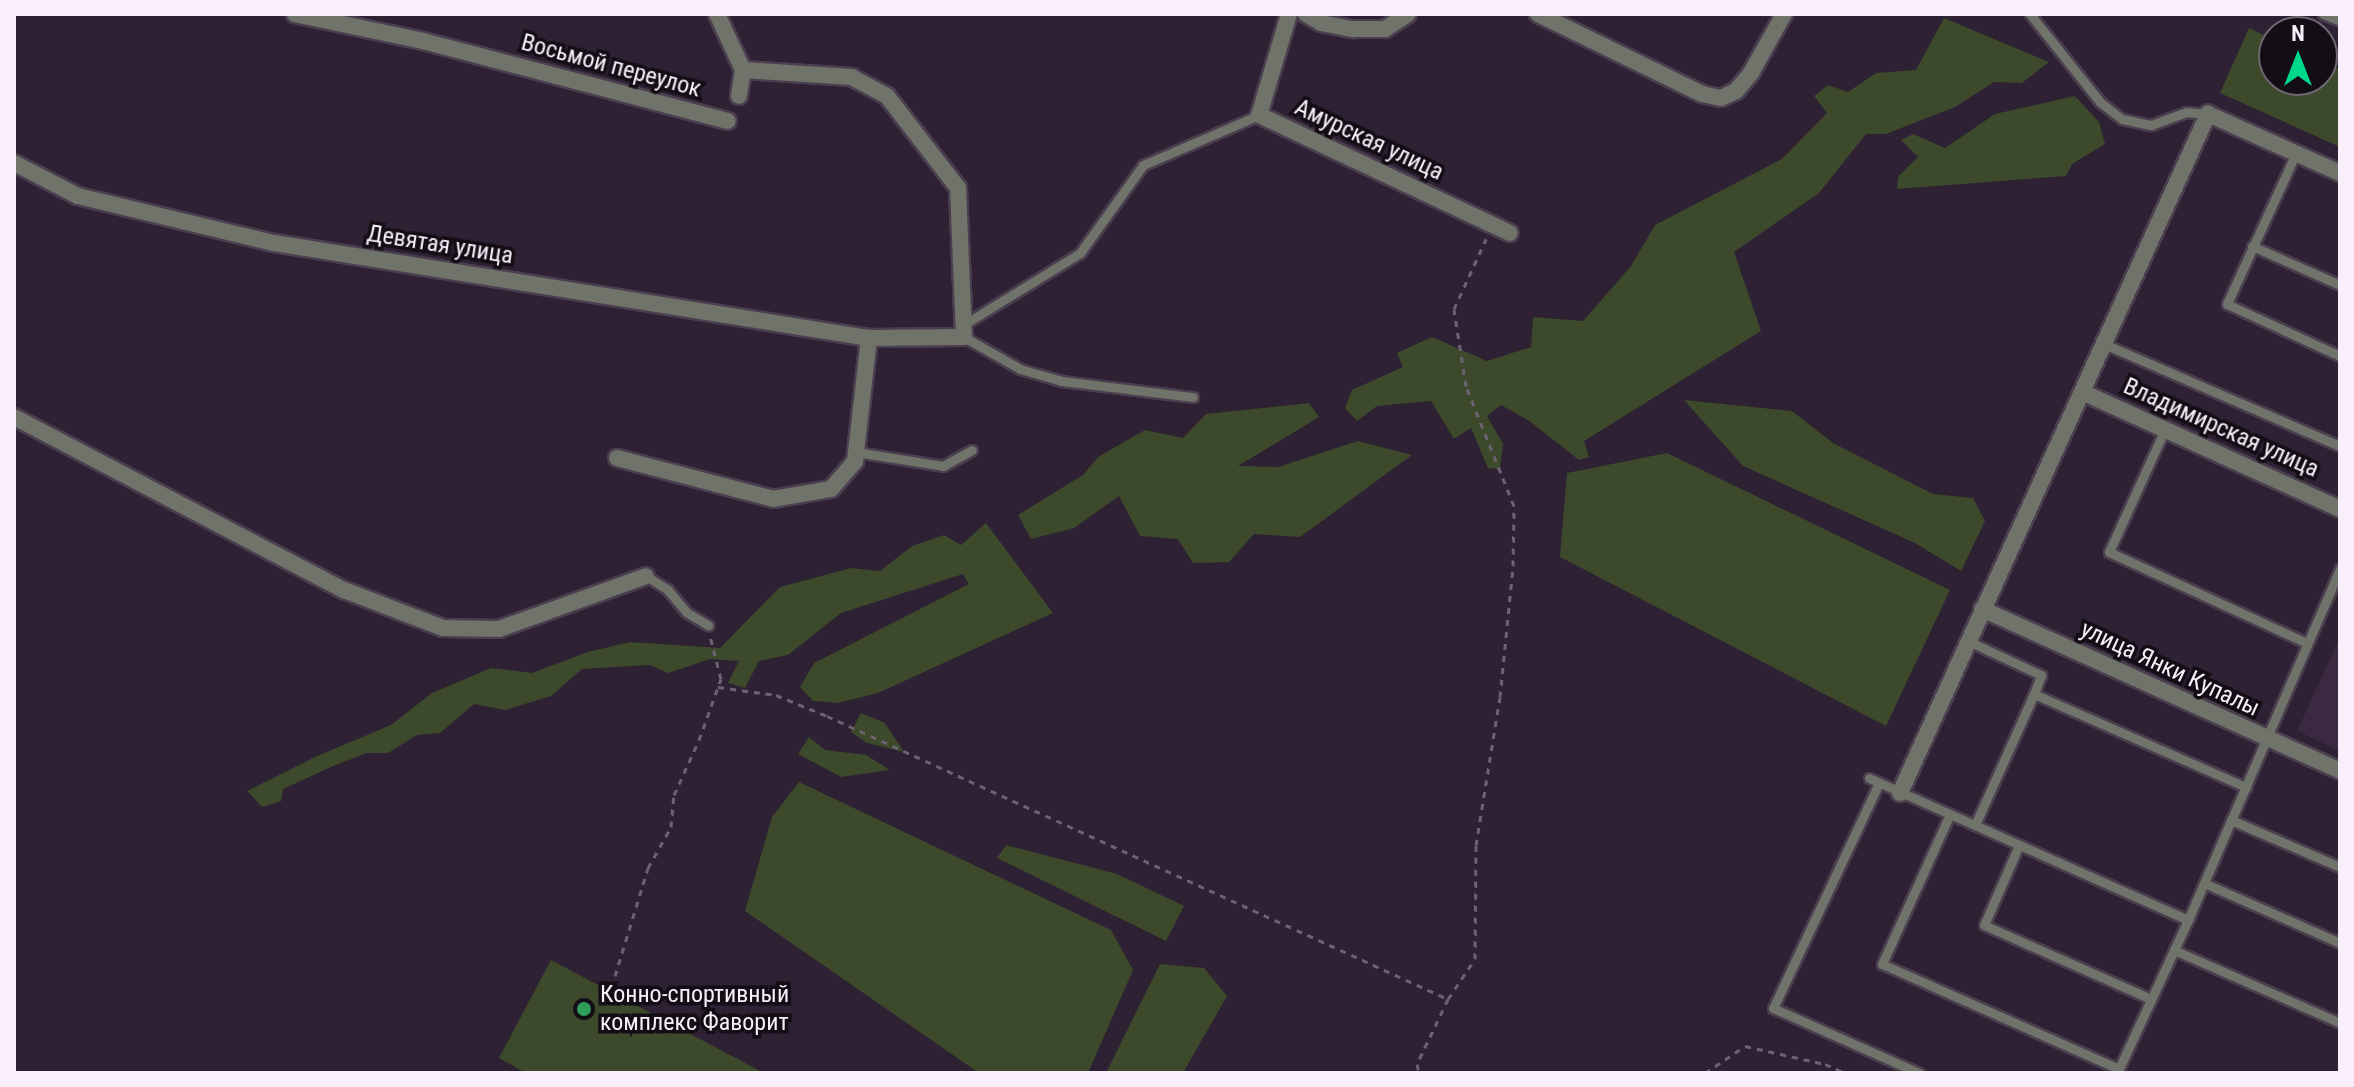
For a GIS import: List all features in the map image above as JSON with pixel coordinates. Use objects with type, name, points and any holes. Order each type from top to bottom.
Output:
[{"type":"street","name":"Восьмой переулок","points":[[295,14],[423,41],[728,121]]},
{"type":"street","points":[[717,14],[743,70],[739,96]]},
{"type":"street","name":"Амурская улица","points":[[1289,14],[1259,115],[1510,233]]},
{"type":"street","points":[[1306,14],[1321,23],[1353,29],[1385,29],[1408,14]]},
{"type":"street","points":[[1538,14],[1702,94],[1721,98],[1736,91],[1751,73],[1784,14]]},
{"type":"street","points":[[743,70],[852,77],[887,96],[958,188],[964,331]]},
{"type":"street","points":[[1900,793],[2208,114],[2340,173]]},
{"type":"street","name":"Девятая улица","points":[[14,163],[78,196],[274,243],[869,338],[964,331]]},
{"type":"street","points":[[617,458],[773,499],[831,489],[855,461],[869,338]]},
{"type":"street","name":"Владимирская улица","points":[[2082,392],[2340,509]]},
{"type":"street","points":[[14,417],[344,590],[443,628],[499,629],[646,576]]},
{"type":"street","name":"улица Янки Купалы","points":[[1982,609],[2340,771]]},
{"type":"lane","points":[[2030,14],[2100,102],[2122,119],[2151,125],[2186,112],[2208,114]]},
{"type":"lane","points":[[2323,14],[2340,21]]},
{"type":"lane","points":[[1193,397],[1062,381],[1020,369],[964,331],[1080,253],[1143,165],[1259,115]]},
{"type":"lane","points":[[2296,153],[2227,304],[2340,356]]},
{"type":"lane","points":[[2252,246],[2340,285]]},
{"type":"lane","points":[[2104,344],[2340,446]]},
{"type":"lane","points":[[2165,429],[2109,552],[2307,643]]},
{"type":"lane","points":[[856,452],[943,466],[972,450]]},
{"type":"lane","points":[[1950,814],[1882,964],[2118,1071],[2188,920],[2340,568]]},
{"type":"lane","points":[[646,576],[667,589],[686,612],[708,625]]},
{"type":"lane","points":[[1968,641],[2041,675],[1975,825]]},
{"type":"lane","points":[[2034,694],[2246,787]]},
{"type":"lane","points":[[1869,778],[2188,920]]},
{"type":"lane","points":[[1879,783],[1773,1008],[1919,1073]]},
{"type":"lane","points":[[2231,820],[2340,867]]},
{"type":"lane","points":[[2019,845],[1984,925],[2151,999]]},
{"type":"lane","points":[[2204,883],[2340,943]]},
{"type":"lane","points":[[2174,950],[2340,1023]]},
{"type":"path","points":[[1419,1073],[1417,1064],[1448,999],[1475,959],[1476,845],[1500,697],[1513,566],[1514,506],[1466,386],[1454,309],[1492,224]]},
{"type":"path","points":[[615,976],[648,868],[671,827],[674,795],[721,679],[708,625]]},
{"type":"path","points":[[718,687],[776,695],[827,716],[1448,999]]},
{"type":"path","points":[[1705,1073],[1745,1046],[1825,1064],[1845,1073]]},
{"type":"shaded area","points":[[2340,637],[2340,751],[2297,731]]},
{"type":"green space","points":[[1944,18],[2049,62],[2022,83],[1994,82],[1955,107],[1886,134],[1866,134],[1819,193],[1734,252],[1761,331],[1584,441],[1589,457],[1579,460],[1528,420],[1501,405],[1487,416],[1503,444],[1500,469],[1488,468],[1471,428],[1454,439],[1431,401],[1377,406],[1357,421],[1345,408],[1352,390],[1403,367],[1397,353],[1432,337],[1487,361],[1531,347],[1533,317],[1583,321],[1631,266],[1655,225],[1782,159],[1827,113],[1814,96],[1828,85],[1848,92],[1876,73],[1916,70]]},
{"type":"green space","points":[[2249,28],[2258,32],[2258,96],[2338,96],[2340,69],[2340,147],[2220,93]]},
{"type":"green space","points":[[2075,96],[2099,122],[2105,144],[2072,164],[2066,176],[1897,189],[1898,177],[1918,157],[1901,140],[1913,134],[1945,148],[1995,114]]},
{"type":"green space","points":[[1684,400],[1792,411],[1833,443],[1933,494],[1973,498],[1985,521],[1961,571],[1915,543],[1743,466]]},
{"type":"green space","points":[[1309,403],[1319,417],[1238,466],[1278,467],[1358,441],[1412,455],[1300,537],[1254,534],[1229,562],[1193,563],[1178,539],[1140,536],[1119,496],[1074,528],[1031,539],[1018,515],[1083,475],[1098,457],[1145,430],[1183,438],[1206,414]]},
{"type":"green space","points":[[1667,453],[1950,590],[1886,726],[1560,557],[1567,473]]},
{"type":"green space","points":[[986,523],[1053,613],[878,693],[838,703],[813,701],[800,687],[814,663],[969,584],[963,574],[841,613],[788,655],[759,661],[745,688],[728,683],[739,661],[710,659],[668,673],[650,665],[582,669],[551,696],[505,710],[474,704],[440,733],[417,735],[388,753],[367,753],[333,766],[283,789],[281,801],[262,807],[247,791],[317,756],[391,725],[432,693],[491,668],[532,673],[588,652],[630,642],[720,648],[780,587],[851,568],[880,571],[912,546],[944,535],[961,545]]},
{"type":"green space","points":[[861,713],[885,723],[904,752],[867,743],[851,732]]},
{"type":"green space","points":[[809,737],[825,750],[866,755],[890,770],[841,777],[798,754]]},
{"type":"green space","points":[[799,782],[1111,930],[1133,970],[1088,1073],[979,1073],[745,911],[772,817]]},
{"type":"green space","points":[[1006,845],[1117,874],[1184,906],[1166,941],[997,858]]},
{"type":"green space","name":"Конно-спортивный комплекс Фаворит","points":[[551,960],[764,1073],[526,1073],[499,1058]]},
{"type":"green space","points":[[1160,964],[1204,968],[1227,996],[1183,1073],[1106,1073]]},
{"type":"place","name":"Конно-спортивный комплекс Фаворит","points":[[584,1009]]}]
